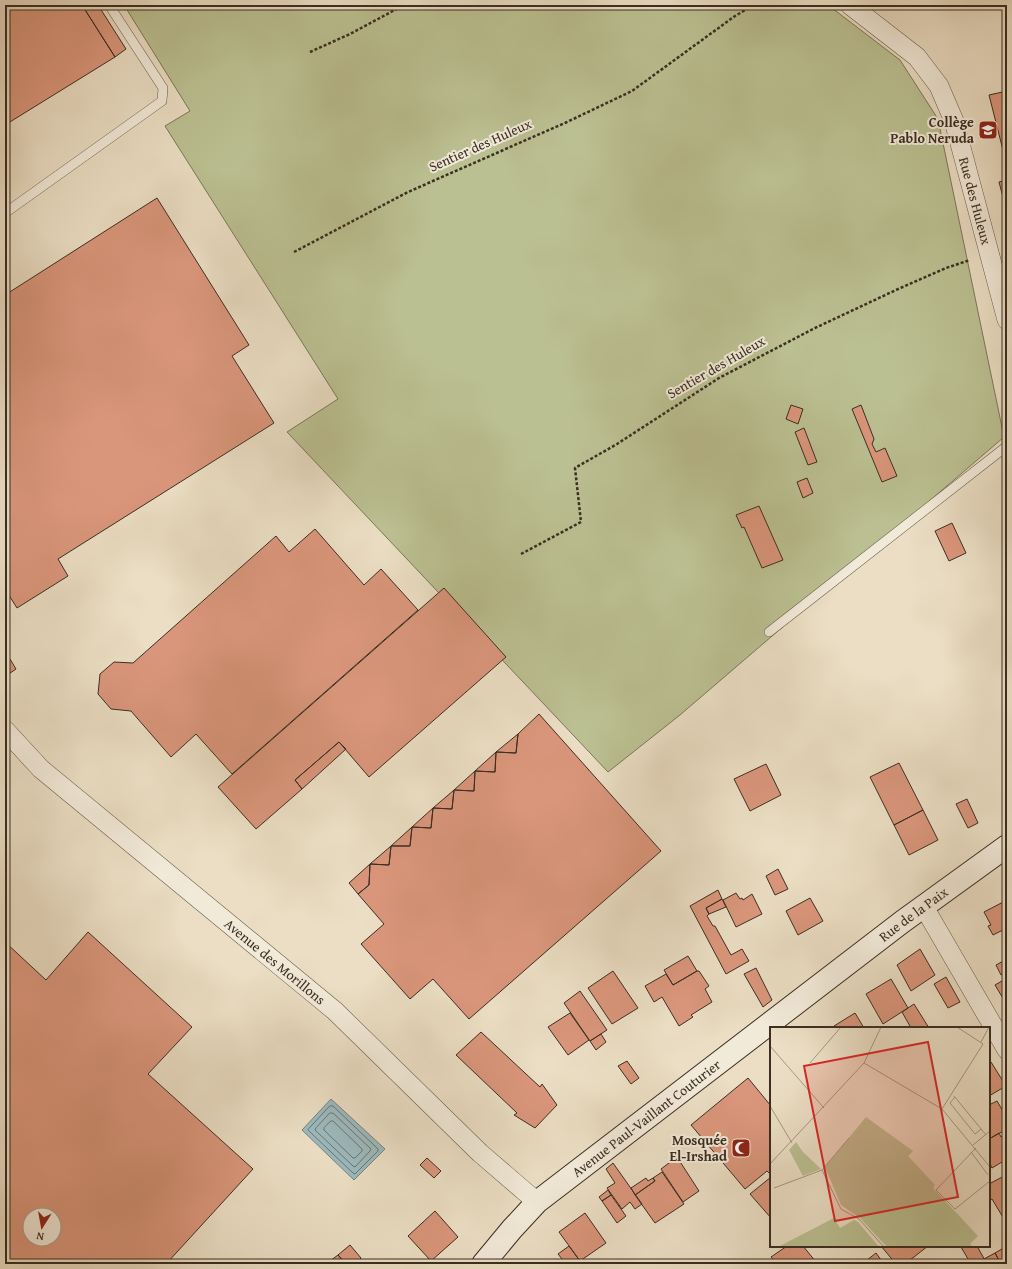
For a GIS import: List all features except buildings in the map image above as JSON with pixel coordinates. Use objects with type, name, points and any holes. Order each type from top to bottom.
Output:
[{"type":"street","name":"Rue des Huleux","points":[[850,5],[917,57],[939,86],[954,121],[1007,320]]},
{"type":"street","name":"Avenue des Morillons","points":[[5,730],[41,769],[335,1011],[480,1153],[537,1202]]},
{"type":"street","name":"Rue de la Paix","points":[[822,984],[1007,846]]},
{"type":"street","points":[[924,907],[1007,1050]]},
{"type":"street","name":"Avenue Paul-Vaillant Couturier","points":[[483,1264],[537,1202],[822,984]]},
{"type":"lane","points":[[5,213],[162,101],[163,88],[109,5]]},
{"type":"lane","points":[[769,632],[1007,446]]},
{"type":"path","points":[[310,52],[350,34],[404,5]]},
{"type":"path","name":"Sentier des Huleux","points":[[294,252],[408,192],[567,122],[632,91],[735,16],[754,5]]},
{"type":"path","name":"Sentier des Huleux","points":[[521,554],[580,522],[576,468],[617,444],[719,378],[808,332],[896,290],[946,268],[990,254]]},
{"type":"green space","points":[[124,5],[828,5],[900,60],[938,119],[1004,437],[680,715],[608,772],[287,432],[338,399],[165,126],[190,111]]},
{"type":"water","points":[[331,1099],[385,1149],[354,1180],[302,1130]]},
{"type":"place","name":"Collège Pablo Neruda","points":[[988,130]]},
{"type":"place","name":"Mosquée El-Irshad","points":[[741,1148]]}]
